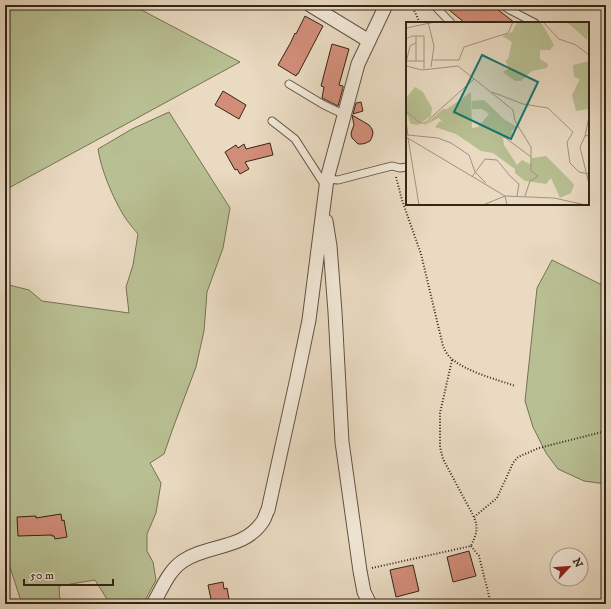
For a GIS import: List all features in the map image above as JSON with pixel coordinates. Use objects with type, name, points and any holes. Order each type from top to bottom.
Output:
[{"type":"street","points":[[310,5],[369,41]]},
{"type":"street","points":[[154,604],[172,570],[192,556],[235,543],[246,537],[256,530],[263,521],[268,510],[309,320],[326,183],[358,64],[386,5]]},
{"type":"street","points":[[324,203],[330,246],[342,442],[360,571],[364,592],[370,604]]},
{"type":"lane","points":[[434,5],[450,22]]},
{"type":"lane","points":[[502,5],[533,22]]},
{"type":"lane","points":[[289,84],[324,105],[345,115]]},
{"type":"lane","points":[[272,122],[295,139],[326,183],[392,166],[400,168],[406,167]]},
{"type":"path","points":[[412,5],[420,22]]},
{"type":"path","points":[[392,166],[421,254],[443,346],[447,355],[452,360],[470,370],[515,386]]},
{"type":"path","points":[[452,360],[440,413],[440,447],[443,459],[477,525],[477,533],[471,546]]},
{"type":"path","points":[[474,517],[497,498],[513,463],[518,457],[539,448],[606,430]]},
{"type":"path","points":[[360,571],[471,546]]},
{"type":"path","points":[[471,546],[479,556],[491,604]]},
{"type":"green space","points":[[5,5],[132,5],[240,62],[5,190]]},
{"type":"green space","points":[[169,112],[230,208],[223,248],[207,292],[204,331],[196,367],[164,454],[150,463],[161,483],[156,513],[147,534],[147,551],[153,562],[156,580],[143,604],[110,604],[95,580],[59,586],[60,604],[22,604],[7,558],[5,556],[5,284],[29,290],[42,301],[129,313],[126,287],[133,265],[138,234],[124,216],[116,201],[105,175],[98,149],[132,129]]},
{"type":"green space","points":[[552,260],[606,287],[606,484],[584,481],[558,469],[546,453],[533,427],[525,401],[537,288]]},
{"type":"building","points":[[443,5],[492,5],[514,22],[464,22]]},
{"type":"building","points":[[305,16],[323,26],[296,76],[278,65]]},
{"type":"building","points":[[332,44],[349,49],[339,85],[343,86],[343,88],[338,106],[322,98],[324,87],[321,86]]},
{"type":"building","points":[[223,91],[246,105],[239,119],[215,105]]},
{"type":"building","points":[[361,102],[363,111],[353,114],[356,103]]},
{"type":"building","points":[[352,115],[369,125],[372,129],[373,133],[370,141],[358,144],[352,138],[351,134],[354,125]]},
{"type":"building","points":[[270,143],[273,155],[245,162],[249,169],[240,174],[237,169],[235,170],[225,152],[236,145],[238,148],[244,144],[246,149]]},
{"type":"building","points":[[61,514],[62,521],[64,520],[67,537],[55,539],[52,535],[18,536],[17,517],[36,516],[36,518]]},
{"type":"building","points":[[469,551],[476,576],[453,582],[447,557]]},
{"type":"building","points":[[413,565],[419,591],[396,597],[390,570]]},
{"type":"building","points":[[223,582],[224,589],[227,588],[229,599],[226,600],[227,604],[212,604],[208,585]]}]
